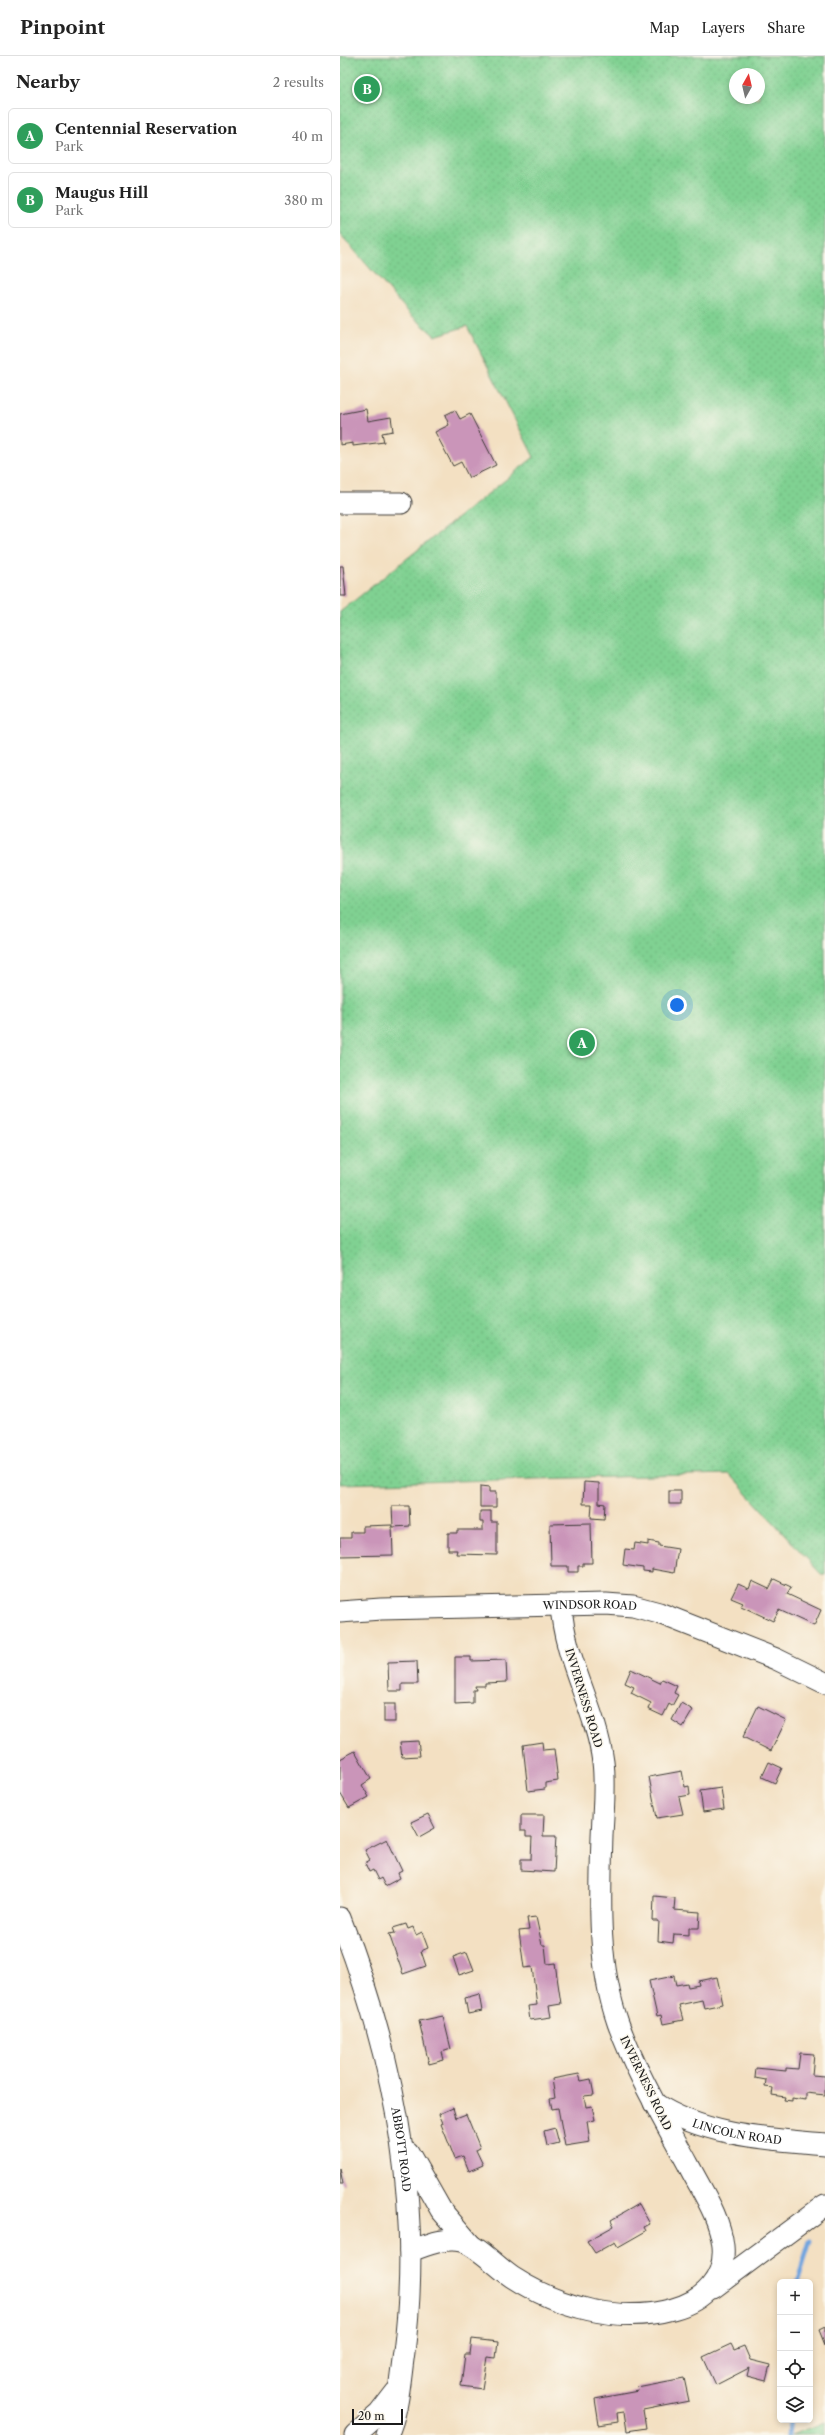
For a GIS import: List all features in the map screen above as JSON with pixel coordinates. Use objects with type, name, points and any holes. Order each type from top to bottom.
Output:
[{"type":"street","points":[[340,503],[401,502]]},
{"type":"street","name":"WINDSOR ROAD","points":[[340,1612],[620,1604],[646,1608],[776,1659],[825,1683]]},
{"type":"street","name":"INVERNESS ROAD","points":[[399,2128],[419,2174],[441,2210],[470,2244],[523,2284],[556,2300],[590,2310],[621,2314],[658,2312],[676,2309],[707,2292],[719,2275],[723,2257],[719,2228],[712,2209],[654,2103],[626,2044],[613,2008],[606,1978],[600,1890],[603,1765],[594,1724],[566,1639],[562,1605]]},
{"type":"street","name":"ABBOTT ROAD","points":[[340,1918],[357,1963],[380,2038],[399,2128],[407,2183],[410,2251],[407,2324],[399,2388],[392,2421],[387,2435]]},
{"type":"street","name":"LINCOLN ROAD","points":[[654,2103],[680,2117],[707,2127],[776,2140],[825,2144]]},
{"type":"street","points":[[707,2292],[825,2205]]},
{"type":"street","name":"INVERNESS ROAD","points":[[410,2251],[445,2241],[461,2241],[470,2244]]},
{"type":"street","name":"ABBOTT ROAD","points":[[355,2435],[386,2407],[399,2388]]},
{"type":"street","points":[[340,2428],[346,2435]]},
{"type":"green space","points":[[340,56],[825,56],[825,1574],[821,1574],[729,1474],[340,1484],[340,612],[534,457],[467,326],[435,336],[410,314],[340,234]]},
{"type":"green space","points":[[825,2422],[825,2435],[791,2435]]},
{"type":"building","points":[[366,409],[368,421],[391,417],[393,431],[382,433],[384,442],[353,446],[353,443],[340,445],[340,414]]},
{"type":"building","points":[[455,410],[460,419],[470,414],[496,465],[469,478],[461,462],[453,466],[435,432],[449,425],[445,415]]},
{"type":"building","points":[[340,566],[343,566],[346,596],[340,596]]},
{"type":"building","points":[[584,1482],[599,1483],[599,1503],[605,1504],[604,1519],[591,1518],[592,1504],[583,1504]]},
{"type":"building","points":[[480,1486],[489,1487],[489,1492],[496,1492],[496,1507],[480,1507]]},
{"type":"building","points":[[669,1491],[681,1491],[681,1504],[669,1504]]},
{"type":"building","points":[[392,1506],[409,1506],[410,1526],[393,1527]]},
{"type":"building","points":[[480,1511],[491,1511],[491,1522],[497,1522],[497,1555],[456,1554],[457,1550],[448,1550],[448,1533],[457,1533],[457,1530],[483,1530],[483,1522],[480,1522]]},
{"type":"building","points":[[591,1523],[592,1563],[583,1563],[583,1566],[578,1566],[578,1572],[568,1572],[568,1566],[551,1566],[550,1524]]},
{"type":"building","points":[[392,1525],[393,1555],[340,1556],[340,1538],[351,1538],[351,1532],[363,1532],[363,1526]]},
{"type":"building","points":[[648,1541],[659,1543],[659,1546],[678,1549],[674,1573],[652,1569],[652,1572],[643,1571],[643,1568],[623,1565],[625,1549],[634,1550],[635,1543],[648,1545]]},
{"type":"building","points":[[774,1579],[791,1587],[787,1594],[821,1610],[814,1626],[779,1610],[773,1621],[741,1606],[743,1603],[731,1598],[738,1584],[749,1589],[752,1581],[769,1589]]},
{"type":"building","points":[[455,1657],[471,1657],[471,1661],[506,1660],[507,1682],[485,1683],[485,1686],[475,1686],[476,1690],[473,1690],[473,1703],[455,1704]]},
{"type":"building","points":[[417,1661],[418,1684],[402,1684],[402,1691],[389,1691],[388,1662]]},
{"type":"building","points":[[631,1669],[660,1683],[662,1679],[677,1686],[674,1693],[678,1695],[672,1706],[669,1704],[663,1716],[648,1709],[651,1703],[631,1693],[634,1687],[625,1683]]},
{"type":"building","points":[[681,1703],[693,1710],[683,1727],[672,1720]]},
{"type":"building","points":[[384,1704],[395,1704],[395,1722],[384,1722]]},
{"type":"building","points":[[758,1706],[786,1720],[771,1751],[743,1737]]},
{"type":"building","points":[[418,1741],[420,1756],[402,1757],[400,1742]]},
{"type":"building","points":[[542,1742],[543,1750],[554,1749],[558,1781],[545,1783],[545,1789],[528,1791],[523,1745]]},
{"type":"building","points":[[355,1751],[371,1779],[362,1785],[369,1797],[349,1808],[340,1793],[340,1759]]},
{"type":"building","points":[[769,1762],[782,1768],[775,1783],[762,1777]]},
{"type":"building","points":[[682,1771],[685,1787],[689,1786],[690,1795],[679,1797],[683,1814],[657,1818],[649,1777]]},
{"type":"building","points":[[721,1788],[724,1809],[703,1812],[700,1791]]},
{"type":"building","points":[[428,1814],[435,1828],[419,1837],[411,1822]]},
{"type":"building","points":[[521,1815],[544,1815],[543,1836],[556,1836],[554,1872],[521,1870],[521,1859],[531,1859],[532,1837],[526,1837],[526,1831],[521,1831]]},
{"type":"building","points":[[387,1839],[402,1871],[398,1873],[400,1878],[385,1886],[381,1878],[378,1880],[373,1870],[369,1872],[365,1863],[370,1860],[365,1850]]},
{"type":"building","points":[[654,1896],[675,1898],[674,1910],[700,1912],[699,1928],[689,1928],[689,1935],[674,1934],[673,1943],[658,1941],[659,1921],[653,1921]]},
{"type":"building","points":[[536,1917],[542,1945],[545,1945],[547,1964],[555,1963],[561,2004],[549,2006],[551,2017],[530,2020],[528,2006],[537,2005],[532,1967],[524,1968],[519,1931],[529,1930],[527,1918]]},
{"type":"building","points":[[406,1924],[408,1929],[413,1927],[416,1935],[422,1932],[428,1948],[421,1951],[426,1966],[403,1974],[389,1934],[395,1933],[393,1928]]},
{"type":"building","points":[[467,1952],[474,1970],[459,1975],[453,1957]]},
{"type":"building","points":[[674,1976],[676,1985],[687,1983],[688,1987],[699,1985],[698,1981],[717,1977],[723,2004],[704,2008],[702,2000],[679,2005],[683,2020],[663,2024],[661,2015],[657,2016],[649,1981]]},
{"type":"building","points":[[479,1994],[482,2011],[468,2014],[465,1998]]},
{"type":"building","points":[[443,2016],[451,2049],[442,2052],[444,2060],[429,2064],[419,2021]]},
{"type":"building","points":[[800,2053],[814,2054],[812,2075],[825,2076],[825,2095],[806,2093],[806,2100],[792,2098],[792,2101],[784,2100],[785,2097],[772,2095],[773,2088],[765,2087],[766,2080],[755,2078],[756,2068],[786,2071],[786,2068],[798,2069]]},
{"type":"building","points":[[579,2074],[581,2081],[591,2079],[594,2095],[584,2096],[586,2107],[592,2106],[595,2120],[587,2121],[590,2142],[565,2146],[558,2108],[552,2109],[550,2099],[555,2098],[552,2079]]},
{"type":"building","points":[[453,2108],[456,2118],[466,2114],[480,2148],[476,2150],[483,2165],[469,2171],[463,2156],[455,2159],[441,2124],[443,2123],[439,2114]]},
{"type":"building","points":[[555,2128],[559,2143],[547,2146],[544,2131]]},
{"type":"building","points":[[340,2168],[343,2184],[340,2184]]},
{"type":"building","points":[[639,2204],[650,2224],[644,2227],[646,2231],[618,2247],[615,2242],[595,2253],[587,2241],[614,2226],[611,2220]]},
{"type":"building","points":[[825,2327],[825,2345],[819,2330]]},
{"type":"building","points":[[472,2339],[498,2342],[496,2358],[487,2357],[482,2389],[461,2386],[465,2354],[470,2354]]},
{"type":"building","points":[[731,2344],[734,2350],[744,2346],[750,2360],[770,2365],[766,2381],[747,2376],[749,2368],[716,2385],[703,2357]]},
{"type":"building","points":[[684,2378],[689,2401],[643,2410],[646,2428],[627,2431],[624,2412],[617,2413],[618,2422],[599,2425],[595,2399],[638,2391],[637,2387]]},
{"type":"waterway","points":[[798,2279],[810,2241]]},
{"type":"waterway","points":[[788,2435],[790,2423]]},
{"type":"place","name":"Maugus Hill","points":[[367,89]]},
{"type":"place","name":"Centennial Reservation","points":[[582,1043]]}]
